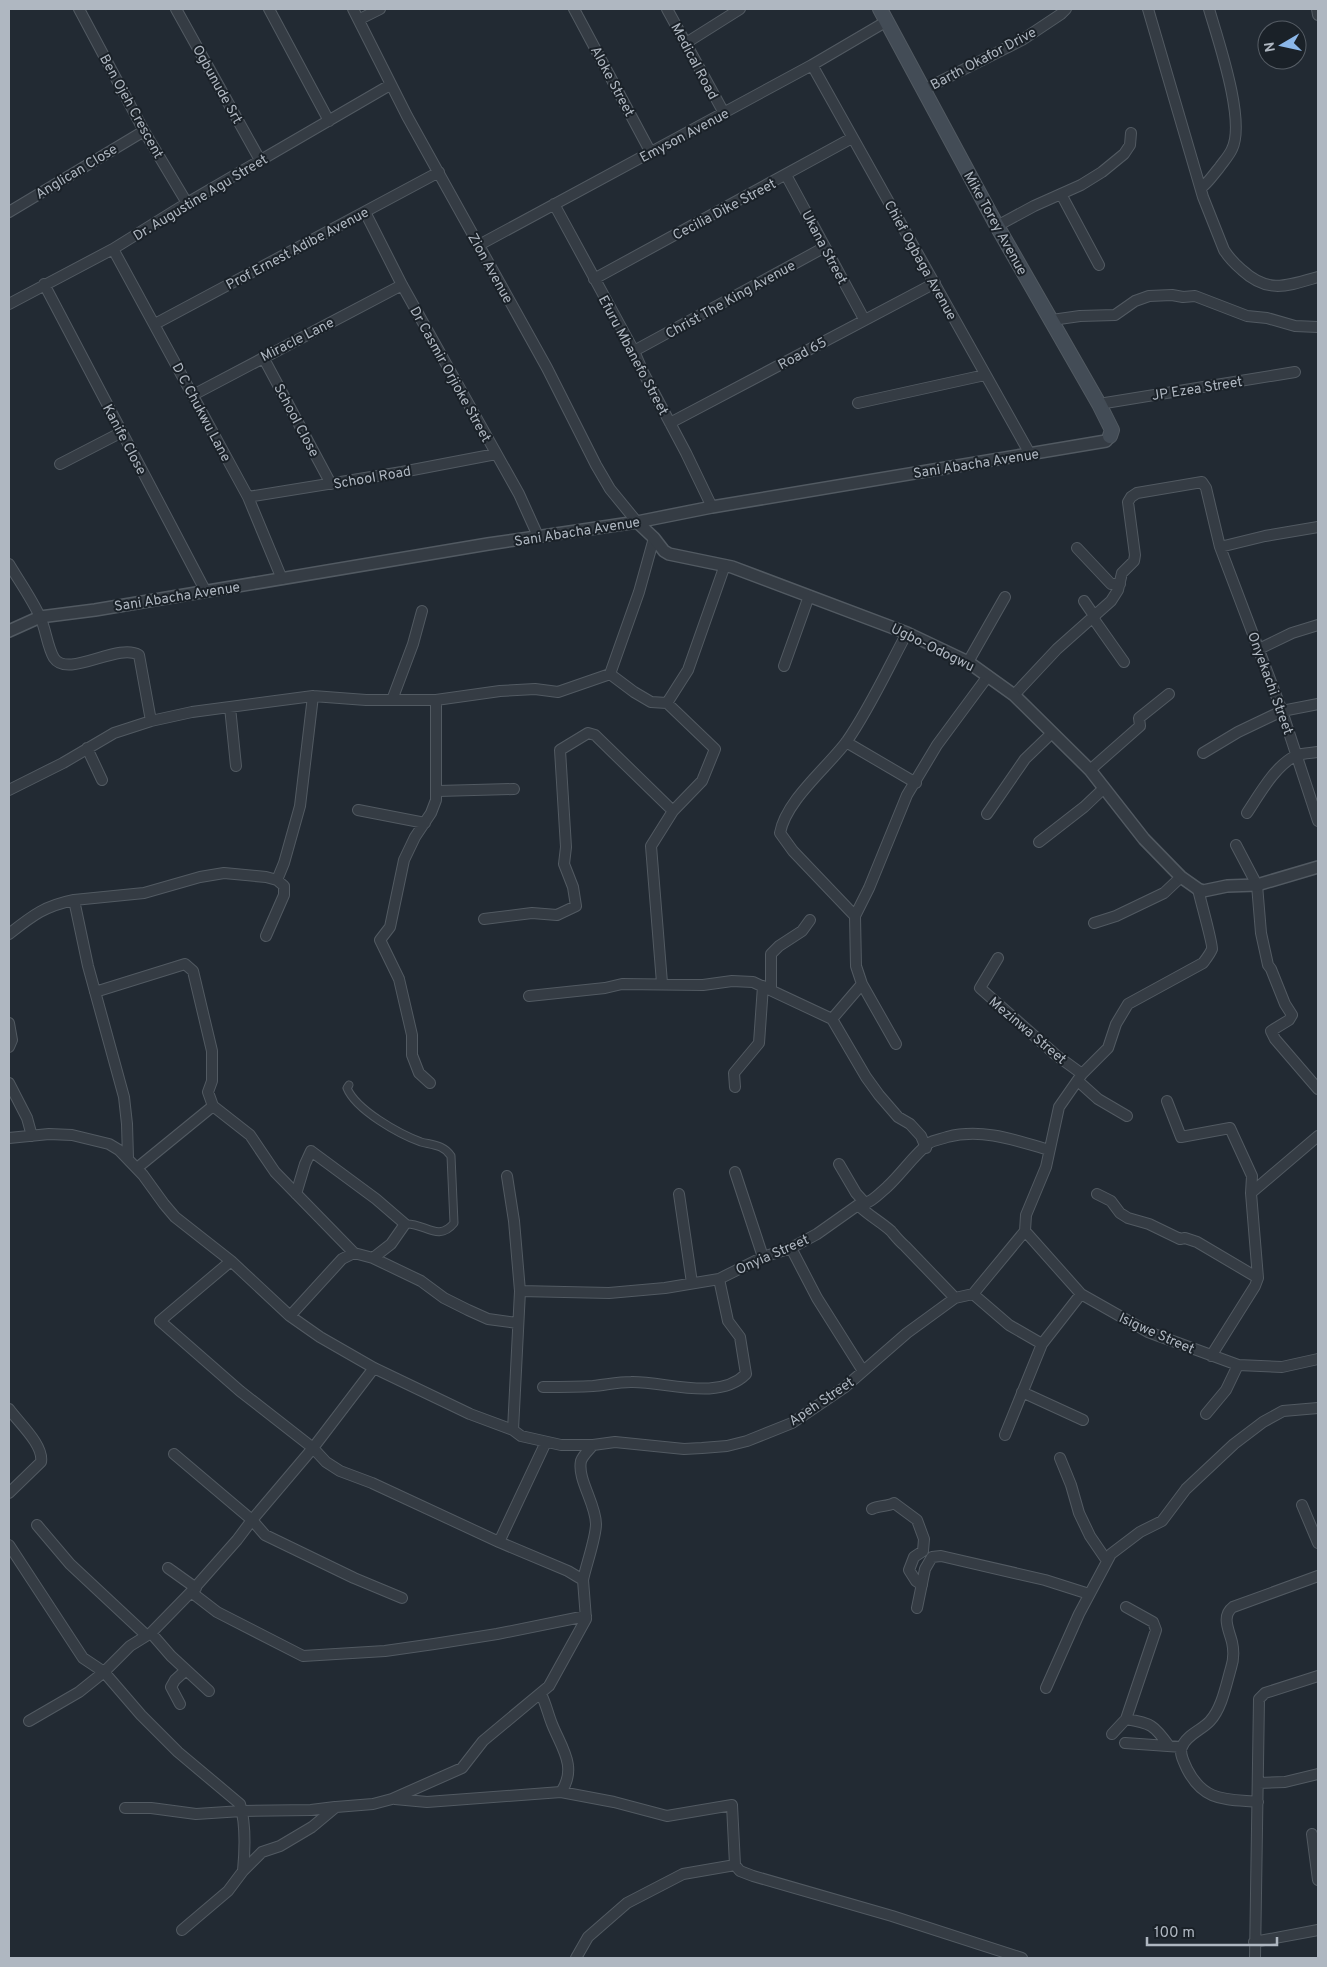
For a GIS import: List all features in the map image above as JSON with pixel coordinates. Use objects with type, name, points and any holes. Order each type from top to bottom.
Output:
[{"type":"main road","name":"Mike Torey Avenue","points":[[880,9],[997,226],[1099,404],[1112,430],[1110,436]]},
{"type":"street","name":"Ben Ojeh Crescent","points":[[79,9],[144,131],[187,203]]},
{"type":"street","name":"Ogbunude Srt","points":[[176,9],[260,160]]},
{"type":"street","points":[[269,9],[329,121]]},
{"type":"street","name":"Zion Avenue","points":[[353,9],[360,19],[390,85],[547,368],[596,465],[610,489],[637,522]]},
{"type":"street","points":[[360,19],[380,9]]},
{"type":"street","name":"Aloke Street","points":[[574,9],[651,153]]},
{"type":"street","name":"Medical Road","points":[[667,9],[724,113]]},
{"type":"street","points":[[686,43],[740,9]]},
{"type":"street","name":"Barth Okafor Drive","points":[[923,90],[1022,40],[1066,9]]},
{"type":"street","points":[[1148,9],[1200,188],[1224,250],[1253,280],[1265,285],[1281,286],[1318,277]]},
{"type":"street","points":[[1200,188],[1214,175],[1233,148],[1236,128],[1235,108],[1230,83],[1210,9]]},
{"type":"street","points":[[1317,9],[1318,15]]},
{"type":"street","name":"Emyson Avenue","points":[[479,245],[812,65],[887,21]]},
{"type":"street","name":"Chief Ogbaga Avenue","points":[[812,65],[1030,454]]},
{"type":"street","name":"Dr. Augustine Agu Street","points":[[9,304],[113,249],[187,203],[390,85]]},
{"type":"street","name":"Anglican Close","points":[[9,212],[144,131]]},
{"type":"street","points":[[997,226],[1102,172],[1124,154],[1130,144],[1131,133]]},
{"type":"street","name":"Cecilia Dike Street","points":[[594,279],[852,138]]},
{"type":"street","name":"Prof Ernest Adibe Avenue","points":[[155,324],[439,172]]},
{"type":"street","name":"Ukana Street","points":[[786,175],[864,320]]},
{"type":"street","points":[[1061,194],[1099,264]]},
{"type":"street","name":"Efuru Mbanefo Street","points":[[554,204],[634,351],[712,507]]},
{"type":"street","name":"Dr Casmir Orjioke Street","points":[[365,212],[402,286],[519,494],[538,536]]},
{"type":"street","name":"Christ The King Avenue","points":[[634,351],[825,246]]},
{"type":"street","name":"D C Chukwu Lane","points":[[113,249],[248,497],[282,579]]},
{"type":"street","name":"Road 65","points":[[670,423],[935,283]]},
{"type":"street","name":"Kanife Close","points":[[44,284],[206,592]]},
{"type":"street","name":"Miracle Lane","points":[[193,395],[402,286]]},
{"type":"street","points":[[1052,320],[1080,316],[1115,315],[1135,301],[1149,296],[1172,295],[1194,296],[1247,316],[1268,318],[1295,326],[1318,327]]},
{"type":"street","name":"School Close","points":[[263,357],[331,484]]},
{"type":"street","name":"JP Ezea Street","points":[[1099,404],[1295,372]]},
{"type":"street","points":[[858,403],[985,375]]},
{"type":"street","points":[[60,464],[122,432]]},
{"type":"street","name":"Sani Abacha Avenue","points":[[9,631],[40,617],[206,592],[538,536],[637,522],[712,507],[1106,441],[1110,436]]},
{"type":"street","name":"School Road","points":[[248,497],[496,454]]},
{"type":"street","name":"Onyekachi Street","points":[[1120,584],[1122,573],[1134,561],[1135,555],[1128,502],[1131,496],[1137,493],[1202,482],[1206,488],[1220,547],[1260,649],[1315,803],[1318,821]]},
{"type":"street","name":"Ugbo-Odogwu","points":[[637,522],[668,554],[725,565],[907,633],[968,662],[1014,694],[1090,770],[1144,839],[1181,877],[1195,888]]},
{"type":"street","points":[[1220,547],[1265,536],[1318,527]]},
{"type":"street","points":[[610,674],[654,538]]},
{"type":"street","points":[[1014,694],[1057,648],[1112,602],[1120,584],[1112,584],[1077,548]]},
{"type":"street","points":[[9,564],[40,617],[54,658],[65,665],[121,653],[135,652],[139,654],[151,721]]},
{"type":"street","points":[[667,703],[688,670],[725,565]]},
{"type":"street","points":[[784,666],[809,596]]},
{"type":"street","points":[[968,662],[1005,597]]},
{"type":"street","points":[[1084,602],[1124,662]]},
{"type":"street","points":[[392,700],[416,635],[422,611]]},
{"type":"street","points":[[1260,649],[1292,633],[1318,626]]},
{"type":"street","points":[[855,916],[794,851],[780,833],[781,823],[799,796],[846,742],[907,633]]},
{"type":"street","points":[[9,786],[9,790],[63,763],[114,733],[151,721],[230,707],[313,696],[436,700],[500,691],[535,689],[558,692],[610,674]]},
{"type":"street","points":[[610,674],[651,702],[667,703],[715,749],[702,781],[673,811],[652,846],[662,983]]},
{"type":"street","points":[[896,1044],[862,984],[856,966],[855,916],[869,888],[907,796],[937,745],[988,676]]},
{"type":"street","points":[[1090,770],[1140,726],[1139,718],[1169,694]]},
{"type":"street","points":[[277,880],[284,863],[300,806],[313,696]]},
{"type":"street","points":[[430,1083],[419,1073],[412,1055],[412,1035],[399,979],[380,940],[390,927],[404,860],[436,800],[438,791],[436,700]]},
{"type":"street","points":[[1203,753],[1238,732],[1282,711],[1318,704]]},
{"type":"street","points":[[230,707],[236,766]]},
{"type":"street","points":[[484,919],[532,913],[557,915],[576,906],[573,887],[564,864],[566,847],[560,750],[588,733],[595,735],[673,811]]},
{"type":"street","points":[[987,814],[1025,759],[1052,733]]},
{"type":"street","points":[[846,742],[916,783]]},
{"type":"street","points":[[87,748],[102,780]]},
{"type":"street","points":[[1247,813],[1271,778],[1298,756],[1318,752]]},
{"type":"street","points":[[1039,842],[1084,807],[1104,788]]},
{"type":"street","points":[[438,791],[514,789]]},
{"type":"street","points":[[358,810],[425,823]]},
{"type":"street","points":[[1236,845],[1257,885],[1261,933],[1268,965],[1285,1004],[1292,1015],[1289,1020],[1271,1031],[1275,1039],[1318,1089]]},
{"type":"street","points":[[1195,888],[1202,891],[1227,886],[1257,885],[1318,867]]},
{"type":"street","points":[[9,934],[42,910],[54,904],[74,900],[144,893],[200,877],[224,873],[257,875],[277,880],[284,886],[284,895],[266,936]]},
{"type":"street","points":[[1094,922],[1116,916],[1164,893],[1181,877]]},
{"type":"street","points":[[1042,1344],[1009,1325],[973,1294],[1026,1231],[1026,1214],[1046,1167],[1060,1107],[1080,1077],[1108,1048],[1116,1024],[1128,1004],[1204,963],[1209,955],[1212,943],[1195,888]]},
{"type":"street","points":[[74,900],[95,992],[124,1097],[128,1158]]},
{"type":"street","points":[[735,1087],[734,1073],[759,1043],[771,954],[779,946],[802,931],[810,920]]},
{"type":"street","name":"Mezinwa Street","points":[[998,958],[980,988],[1080,1077]]},
{"type":"street","points":[[95,992],[185,964],[193,971],[212,1051],[212,1081],[208,1092],[213,1106],[250,1135],[276,1172],[354,1253],[373,1258],[421,1282],[444,1298],[488,1319],[517,1323]]},
{"type":"street","points":[[529,996],[605,988],[622,984],[702,985],[743,981],[753,982],[832,1019],[866,1077],[879,1095],[898,1117],[910,1124],[921,1136],[926,1148]]},
{"type":"street","points":[[832,1019],[862,984]]},
{"type":"street","points":[[9,1023],[12,1040],[9,1047]]},
{"type":"street","points":[[1080,1077],[1098,1099],[1127,1116]]},
{"type":"street","points":[[9,1083],[26,1118],[32,1136]]},
{"type":"street","points":[[296,1194],[311,1151],[376,1199],[405,1224],[412,1224],[438,1232],[450,1228],[454,1223],[451,1156],[444,1149],[419,1141],[381,1122],[363,1108],[349,1093],[347,1088],[349,1085]]},
{"type":"street","points":[[1167,1101],[1181,1137],[1230,1128],[1252,1176],[1251,1193],[1258,1278],[1255,1286],[1211,1356]]},
{"type":"street","points":[[137,1168],[213,1106]]},
{"type":"street","points":[[9,1138],[72,1135],[109,1144],[120,1138],[127,1124]]},
{"type":"street","name":"Onyia Street","points":[[520,1291],[609,1293],[665,1288],[719,1279],[763,1257],[791,1248],[818,1234],[894,1180],[903,1168],[930,1143],[963,1134],[975,1133],[1000,1136],[1049,1150]]},
{"type":"street","points":[[1251,1193],[1318,1136]]},
{"type":"street","name":"Apeh Street","points":[[109,1144],[128,1158],[176,1217],[230,1261],[290,1316],[320,1337],[374,1368],[470,1414],[513,1430],[521,1436],[546,1442],[572,1446],[616,1442],[684,1449],[727,1446],[747,1441],[792,1423],[845,1388],[907,1333],[955,1298],[973,1294]]},
{"type":"street","points":[[838,1164],[862,1204],[891,1231],[897,1240],[906,1246],[955,1298]]},
{"type":"street","points":[[735,1172],[763,1257]]},
{"type":"street","points":[[507,1176],[514,1221],[520,1291],[513,1430]]},
{"type":"street","points":[[679,1194],[692,1283]]},
{"type":"street","points":[[1096,1194],[1111,1201],[1120,1213],[1128,1218],[1149,1224],[1180,1239],[1185,1238],[1197,1242],[1258,1278]]},
{"type":"street","points":[[373,1258],[391,1244],[405,1224]]},
{"type":"street","name":"Isigwe Street","points":[[1026,1231],[1081,1294],[1148,1332],[1238,1365],[1282,1368],[1318,1359]]},
{"type":"street","points":[[791,1248],[817,1298],[863,1371]]},
{"type":"street","points":[[290,1316],[342,1259],[354,1253]]},
{"type":"street","points":[[230,1261],[160,1321],[240,1391],[313,1448],[326,1462],[340,1471],[372,1483],[499,1542],[545,1560],[582,1580]]},
{"type":"street","points":[[543,1387],[593,1386],[631,1382],[697,1389],[713,1388],[740,1380],[746,1374],[743,1349],[740,1337],[728,1321],[719,1279]]},
{"type":"street","points":[[1005,1435],[1042,1344],[1081,1294]]},
{"type":"street","points":[[1206,1414],[1226,1390],[1238,1365]]},
{"type":"street","points":[[29,1721],[68,1701],[104,1672],[130,1646],[149,1634],[193,1590],[313,1448],[374,1368]]},
{"type":"street","points":[[1022,1392],[1083,1420]]},
{"type":"street","points":[[1046,1688],[1089,1594],[1111,1554],[1140,1532],[1162,1521],[1186,1489],[1234,1444],[1263,1422],[1283,1411],[1318,1408]]},
{"type":"street","points":[[9,1409],[39,1446],[42,1455],[41,1462],[9,1493]]},
{"type":"street","points":[[499,1542],[546,1442]]},
{"type":"street","points":[[126,1808],[151,1808],[196,1814],[242,1810],[311,1810],[336,1806],[373,1804],[392,1799],[462,1768],[483,1741],[549,1686],[586,1616],[582,1580],[596,1526],[592,1502],[581,1472],[581,1462],[593,1445]]},
{"type":"street","points":[[174,1454],[252,1520],[265,1535],[402,1598]]},
{"type":"street","points":[[1060,1458],[1079,1512],[1090,1536],[1107,1561]]},
{"type":"street","points":[[872,1509],[878,1506],[886,1507],[894,1503],[917,1520],[924,1539],[923,1551],[914,1557],[909,1570],[916,1581],[922,1585]]},
{"type":"street","points":[[1302,1505],[1318,1543]]},
{"type":"street","points":[[37,1525],[70,1564],[149,1634],[209,1691]]},
{"type":"street","points":[[9,1545],[83,1658],[104,1672],[141,1716],[184,1758],[240,1804],[245,1851],[243,1871]]},
{"type":"street","points":[[917,1608],[925,1569],[932,1557],[941,1556],[1045,1580],[1089,1594]]},
{"type":"street","points":[[168,1568],[217,1612],[303,1656],[385,1651],[497,1634],[586,1616]]},
{"type":"street","points":[[1258,1802],[1220,1798],[1206,1793],[1194,1782],[1187,1769],[1182,1758],[1182,1747],[1190,1736],[1209,1722],[1217,1711],[1234,1658],[1226,1618],[1228,1611],[1233,1607],[1318,1576]]},
{"type":"street","points":[[1112,1734],[1126,1719],[1156,1630],[1152,1622],[1126,1607]]},
{"type":"street","points":[[180,1704],[172,1687],[175,1680],[186,1670]]},
{"type":"street","points":[[1254,1958],[1259,1699],[1265,1694],[1318,1676]]},
{"type":"street","points":[[541,1694],[566,1754],[566,1780],[561,1792]]},
{"type":"street","points":[[1126,1719],[1150,1724],[1156,1728],[1168,1746]]},
{"type":"street","points":[[1125,1743],[1182,1747]]},
{"type":"street","points":[[1258,1783],[1284,1782],[1318,1774]]},
{"type":"street","points":[[418,1788],[427,1802]]},
{"type":"street","points":[[392,1799],[427,1802],[561,1792],[614,1802],[667,1816],[732,1805],[735,1865],[740,1871],[892,1916],[1022,1958]]},
{"type":"street","points":[[182,1930],[228,1891],[243,1871],[262,1852],[280,1846],[312,1827],[336,1806]]},
{"type":"street","points":[[1312,1834],[1318,1880]]},
{"type":"street","points":[[576,1958],[588,1937],[627,1903],[683,1874],[735,1865]]},
{"type":"street","points":[[1254,1942],[1318,1930]]}]
